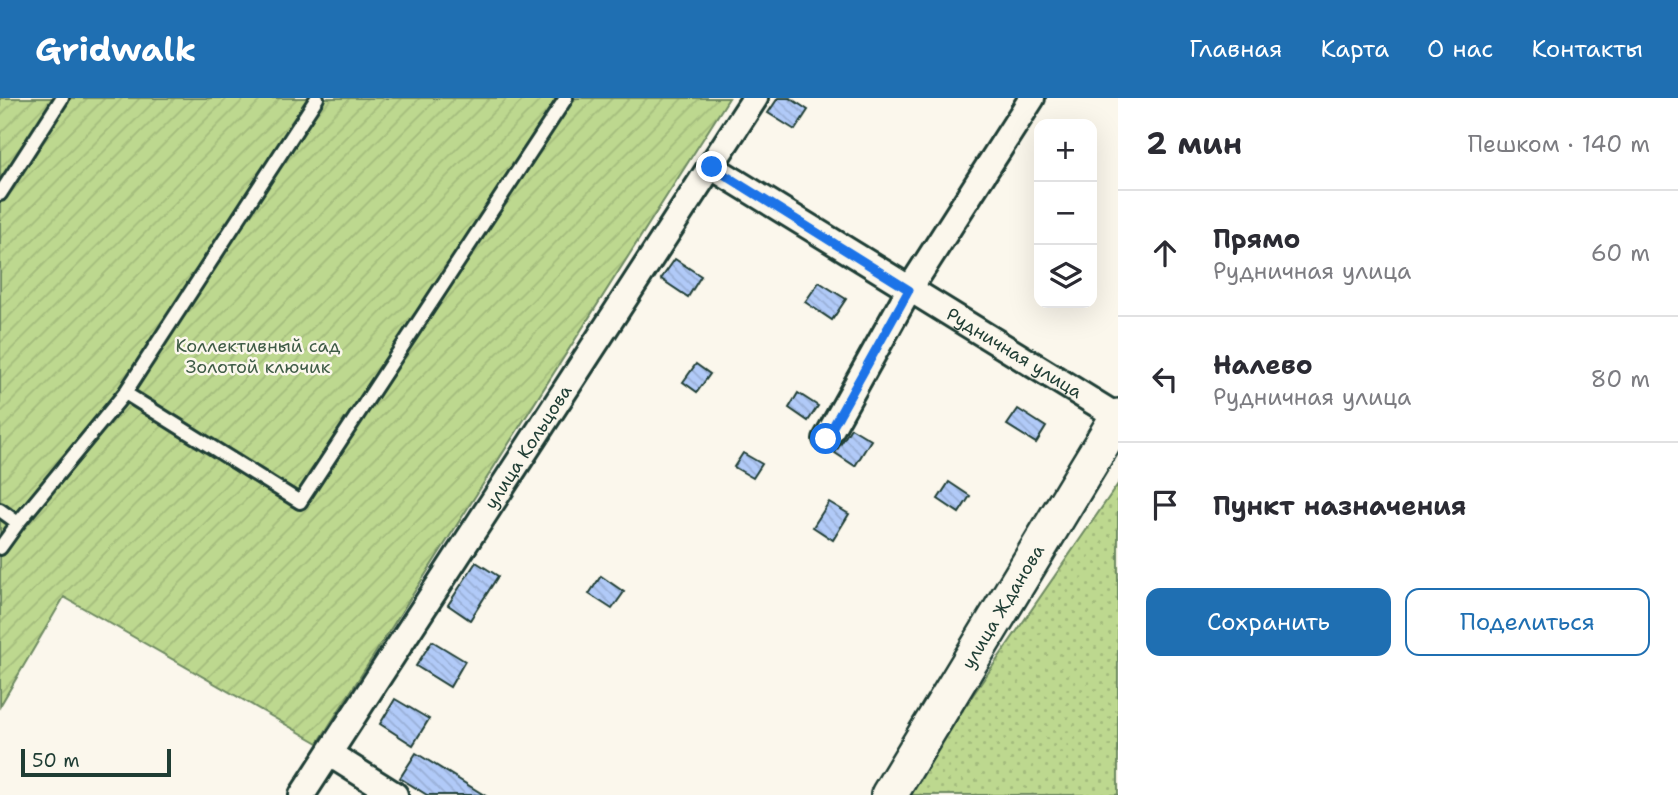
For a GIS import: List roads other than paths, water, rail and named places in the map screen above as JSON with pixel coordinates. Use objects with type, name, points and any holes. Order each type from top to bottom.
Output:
[{"type":"street","name":"улица Кольцова","points":[[302,795],[755,98]]},
{"type":"street","points":[[826,439],[909,290],[1032,98]]},
{"type":"street","name":"Рудничная улица","points":[[712,167],[1118,417]]},
{"type":"street","name":"улица Жданова","points":[[889,795],[1118,417]]},
{"type":"street","points":[[330,754],[395,795]]},
{"type":"lane","points":[[0,194],[62,98]]},
{"type":"lane","points":[[0,548],[125,393],[317,98]]},
{"type":"lane","points":[[125,393],[300,502],[566,98]]},
{"type":"lane","points":[[0,510],[18,523]]},
{"type":"park label","name":"Коллективный сад Золотой ключик","points":[[258,356]]}]
